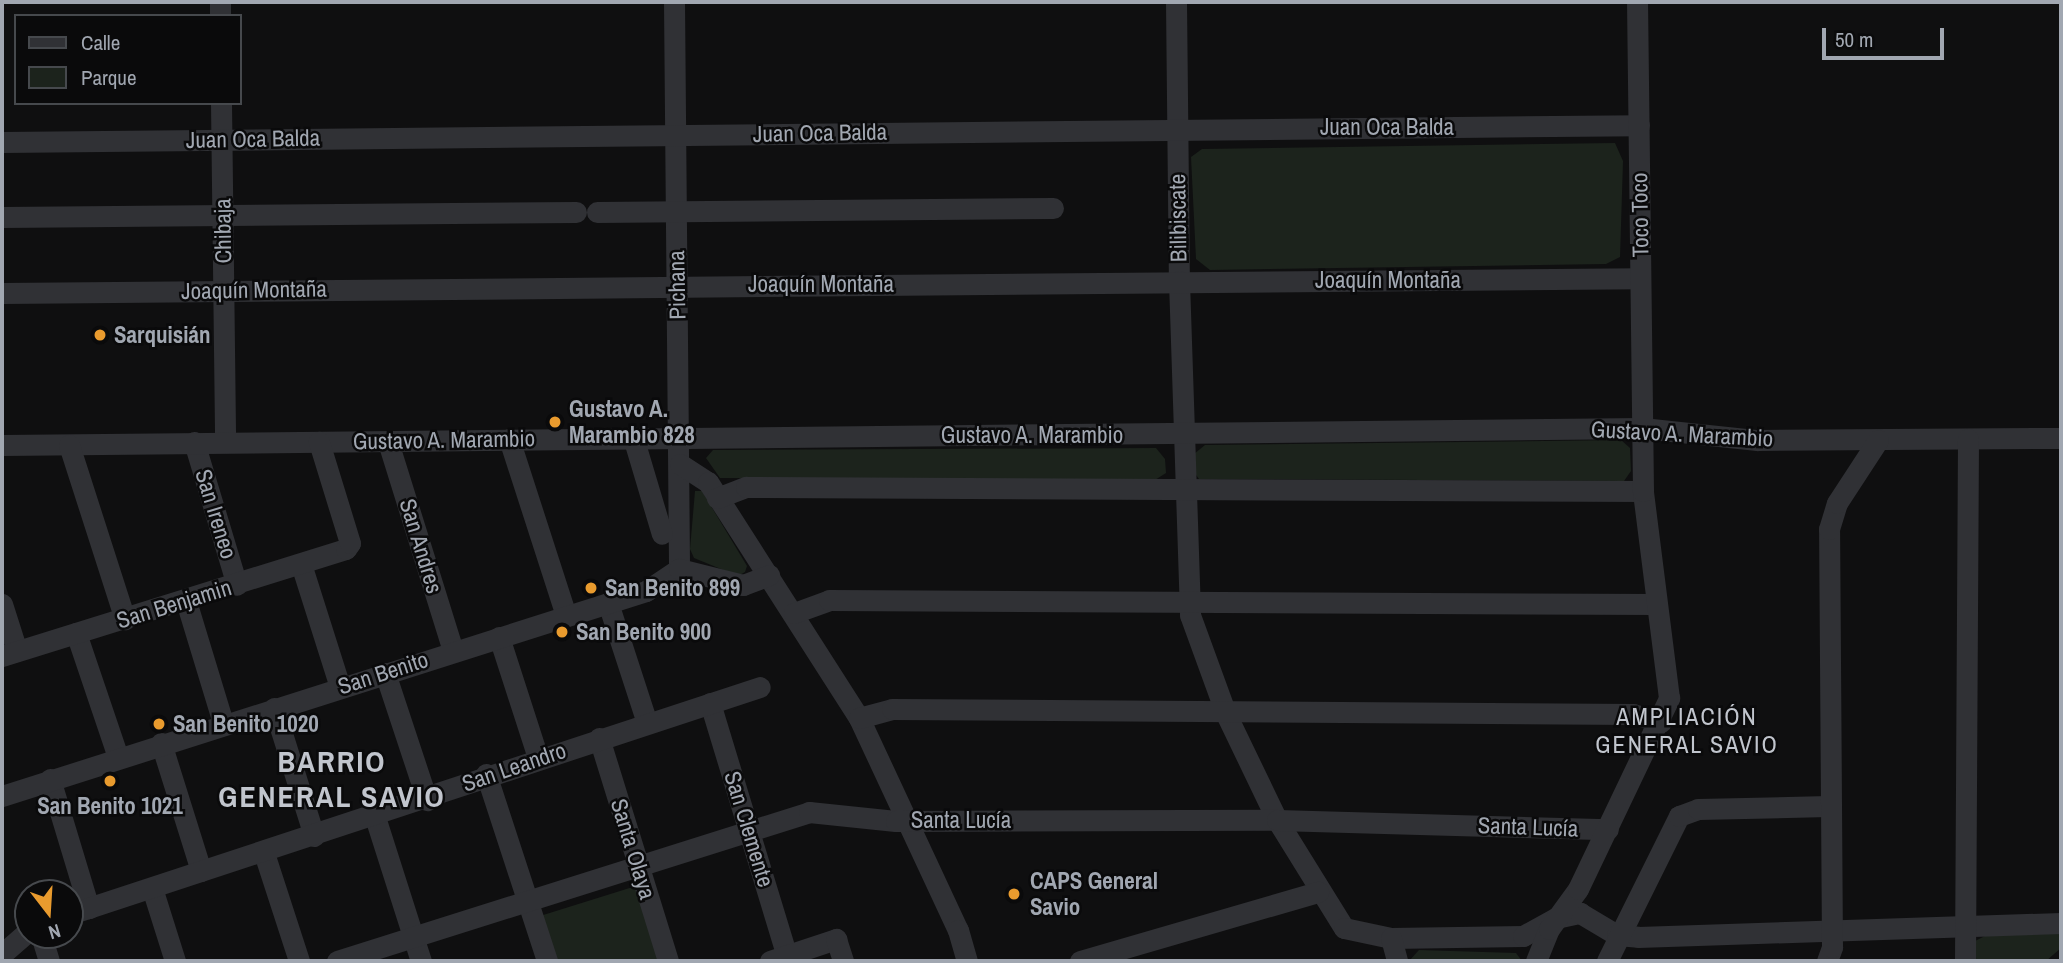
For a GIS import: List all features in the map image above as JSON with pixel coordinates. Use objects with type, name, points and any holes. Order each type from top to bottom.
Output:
[{"type":"street","name":"Pichana","points":[[674,2],[680,437],[679,569]]},
{"type":"street","name":"Bilibiscate","points":[[1176,2],[1179,281],[1188,601],[1226,714],[1277,821],[1318,892],[1344,928],[1391,938],[1523,936]]},
{"type":"street","name":"Toco Toco","points":[[1556,918],[1572,899],[1661,722],[1669,683],[1656,604],[1643,491],[1637,2]]},
{"type":"street","name":"Chibaja","points":[[221,105],[225,442]]},
{"type":"street","name":"Juan Oca Balda","points":[[2,142],[1639,125]]},
{"type":"street","points":[[2,217],[677,209],[1053,208]]},
{"type":"street","name":"Joaquín Montaña","points":[[2,293],[1640,278]]},
{"type":"street","name":"Gustavo A. Marambio","points":[[2,445],[388,442],[633,436],[1184,434],[1642,428],[1740,439],[2061,438]]},
{"type":"street","points":[[633,436],[662,534]]},
{"type":"street","points":[[509,439],[566,615]]},
{"type":"street","points":[[1965,961],[1968,439]]},
{"type":"street","points":[[1827,961],[1831,952],[1828,806],[1830,519],[1878,440]]},
{"type":"street","name":"San Ireneo","points":[[194,442],[237,585]]},
{"type":"street","name":"San Benjamin","points":[[9,653],[186,601],[346,549],[350,542],[319,442]]},
{"type":"street","name":"San Andres","points":[[388,442],[453,651]]},
{"type":"street","points":[[69,445],[125,619]]},
{"type":"street","points":[[680,464],[702,475],[794,613],[859,718],[958,930],[969,961],[985,961]]},
{"type":"street","points":[[717,498],[747,487],[1643,491]]},
{"type":"street","points":[[301,564],[340,687]]},
{"type":"street","points":[[679,569],[743,585],[769,575]]},
{"type":"street","name":"San Benito","points":[[3,792],[646,591],[679,569]]},
{"type":"street","points":[[794,613],[829,600],[1656,604]]},
{"type":"street","points":[[186,601],[223,723]]},
{"type":"street","points":[[608,603],[647,723]]},
{"type":"street","points":[[2,604],[9,653]]},
{"type":"street","points":[[76,633],[118,758]]},
{"type":"street","points":[[499,637],[538,758]]},
{"type":"street","points":[[385,673],[427,800]]},
{"type":"street","name":"San Leandro","points":[[84,910],[427,800],[486,774],[760,687]]},
{"type":"street","name":"San Clemente","points":[[710,703],[750,828],[779,958]]},
{"type":"street","points":[[274,708],[314,835]]},
{"type":"street","points":[[859,718],[892,709],[1226,714],[1633,714],[1661,722]]},
{"type":"street","name":"Santa Olaya","points":[[599,738],[668,961]]},
{"type":"street","points":[[161,743],[201,871]]},
{"type":"street","points":[[486,774],[547,961]]},
{"type":"street","points":[[50,779],[73,879]]},
{"type":"street","points":[[1607,961],[1617,935],[1679,816],[1699,808],[1828,806]]},
{"type":"street","name":"Santa Lucía","points":[[337,961],[415,939],[750,828],[809,812],[908,820],[1277,821],[1608,829]]},
{"type":"street","points":[[375,817],[421,961]]},
{"type":"street","points":[[264,853],[299,961]]},
{"type":"street","points":[[152,888],[176,961]]},
{"type":"street","points":[[1080,961],[1318,892]]},
{"type":"street","points":[[1540,959],[1523,936],[1556,918],[1580,913],[1590,916],[1617,935],[1829,932],[2061,923]]},
{"type":"street","points":[[1540,959],[1556,918]]},
{"type":"street","points":[[1391,938],[1397,961]]},
{"type":"street","points":[[779,958],[836,939],[843,961]]},
{"type":"green space","points":[[1615,143],[1623,161],[1620,257],[1606,264],[1210,270],[1196,259],[1191,157],[1202,149]]},
{"type":"green space","points":[[1621,440],[1630,448],[1631,471],[1624,481],[1199,479],[1194,472],[1194,454],[1205,445]]},
{"type":"green space","points":[[1156,448],[1165,459],[1166,473],[1155,480],[720,478],[706,458],[713,450]]},
{"type":"green space","points":[[695,491],[702,491],[747,566],[745,572],[738,576],[694,558],[690,549]]},
{"type":"green space","points":[[636,886],[659,961],[554,961],[540,916]]},
{"type":"green space","points":[[2061,931],[2061,948],[2046,961],[1973,961],[1975,941],[1987,935]]},
{"type":"green space","points":[[1419,950],[1516,953],[1522,961],[1409,961]]},
{"type":"place","name":"Sarquisián","points":[[100,335]]},
{"type":"place","name":"Gustavo A. Marambio 828","points":[[555,422]]},
{"type":"place","name":"San Benito 899","points":[[591,588]]},
{"type":"place","name":"San Benito 900","points":[[562,632]]},
{"type":"place","name":"San Benito 1020","points":[[159,724]]},
{"type":"place","name":"San Benito 1021","points":[[110,781]]},
{"type":"place","name":"CAPS General Savio","points":[[1014,894]]},
{"type":"district","name":"AMPLIACIÓN GENERAL SAVIO","points":[[1687,731]]},
{"type":"district","name":"BARRIO GENERAL SAVIO","points":[[332,778]]}]
